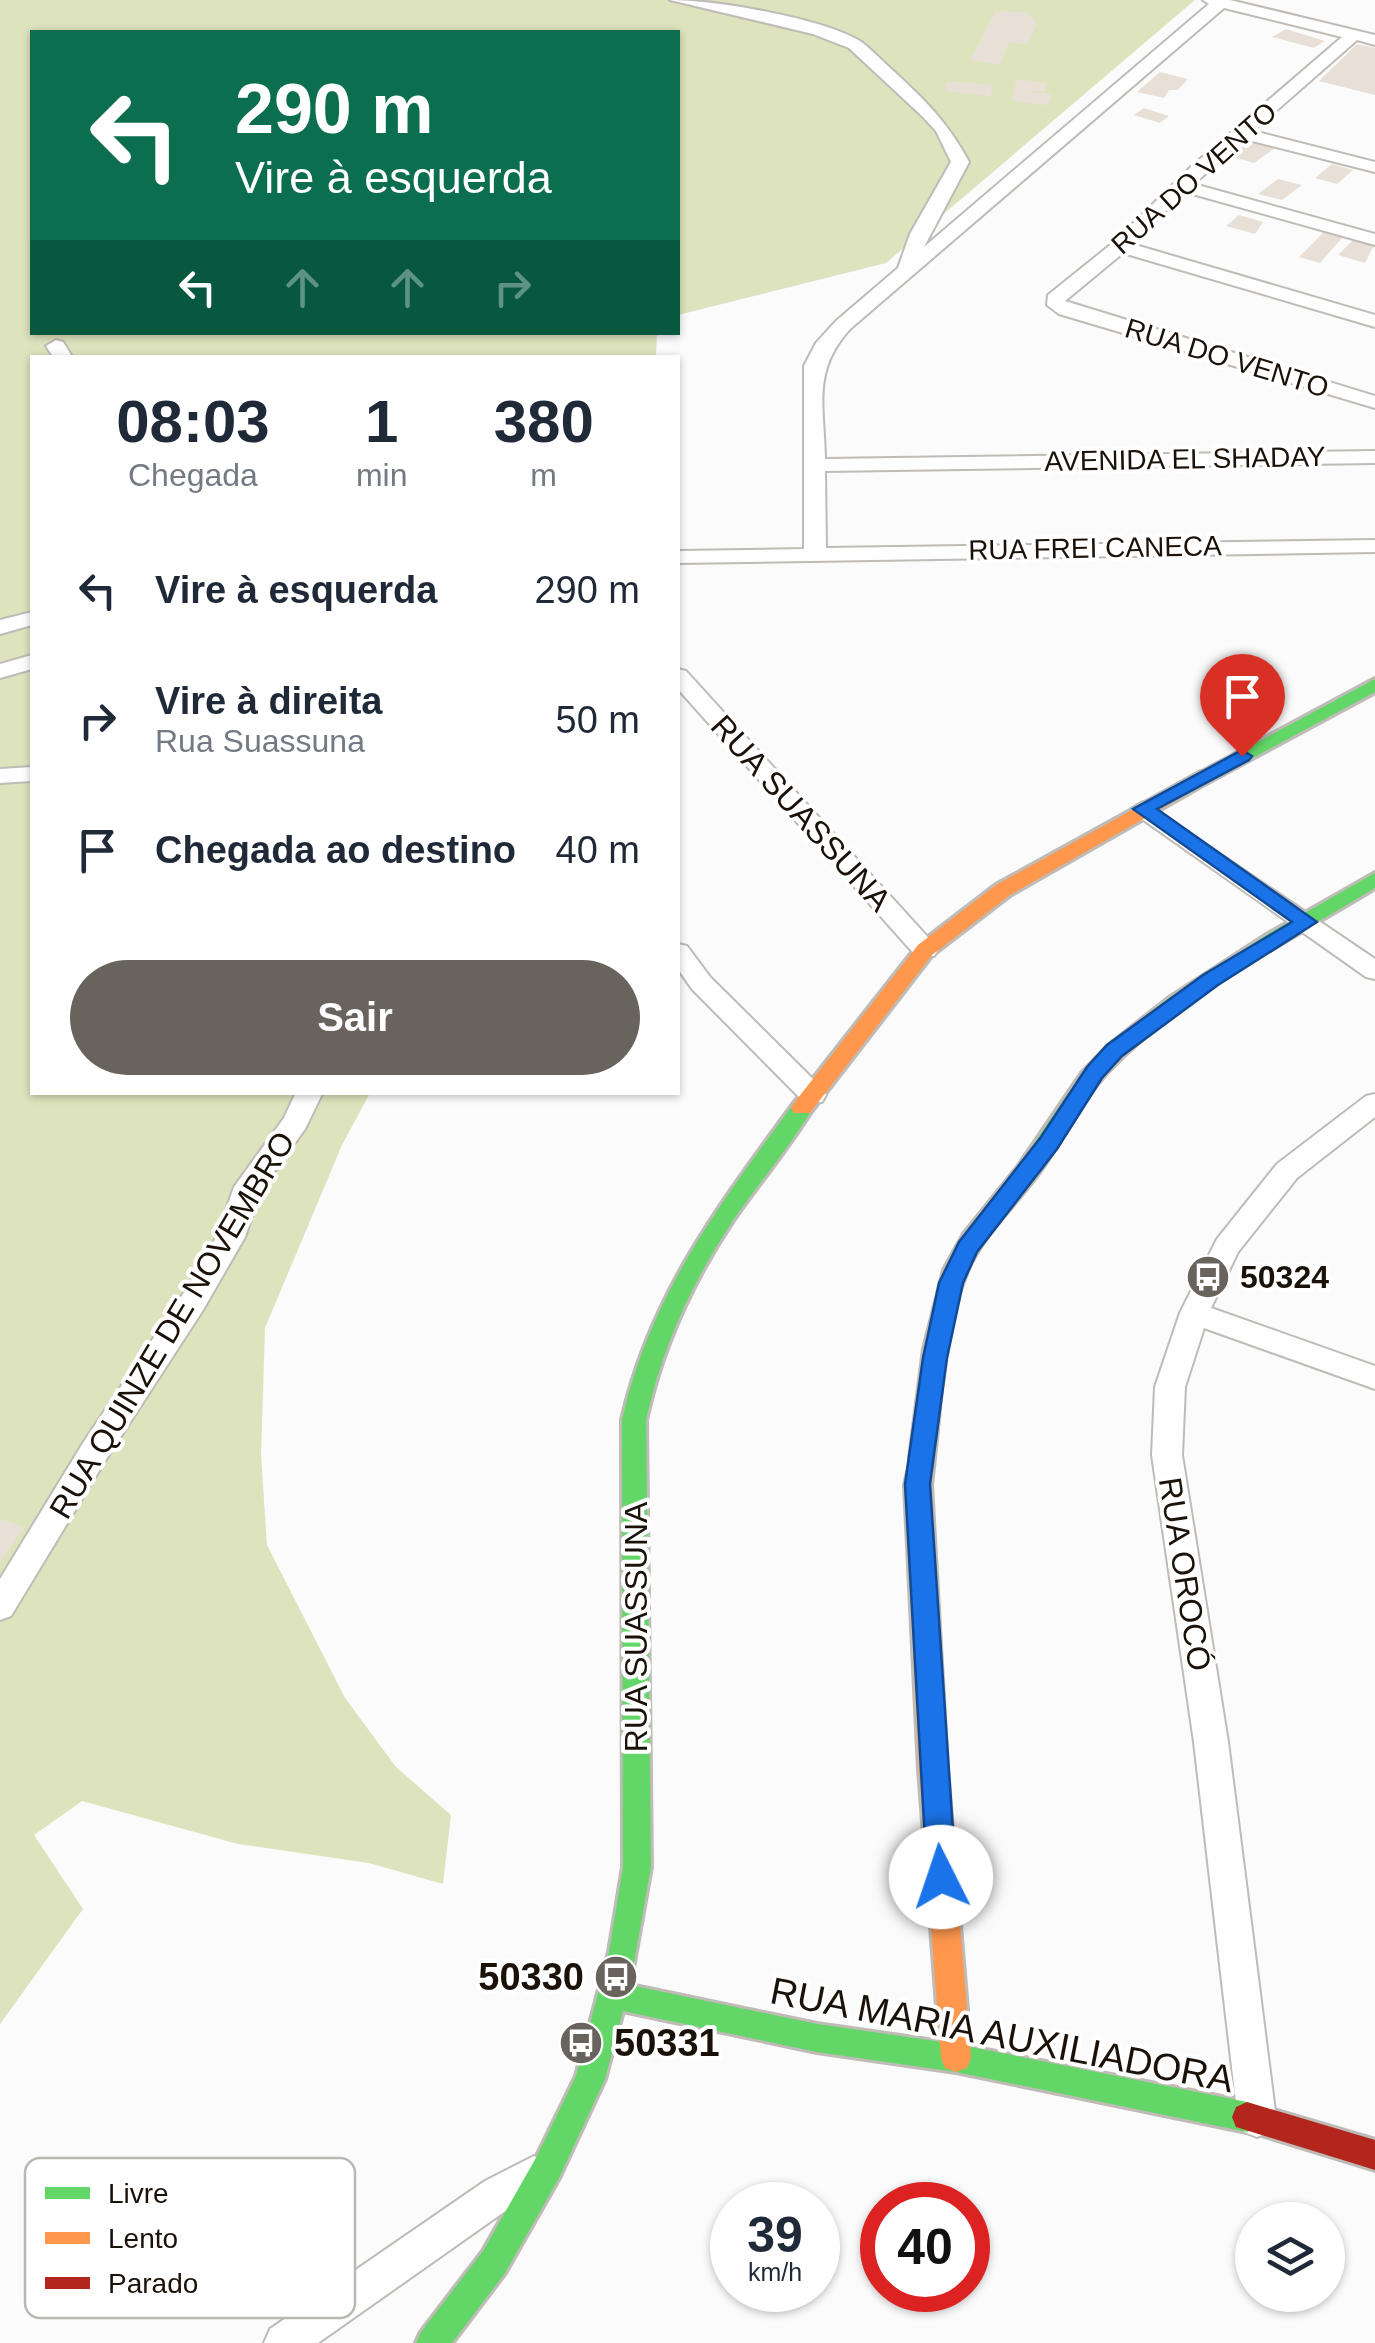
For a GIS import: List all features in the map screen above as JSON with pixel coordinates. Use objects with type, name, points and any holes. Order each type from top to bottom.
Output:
[{"type":"street","points":[[678,0],[818,30],[855,45],[943,129],[960,162],[919,234],[907,272]]},
{"type":"street","points":[[814,557],[813,396],[819,356],[843,325],[1216,1],[1368,36]]},
{"type":"street","name":"RUA DO VENTO","points":[[1368,36],[1241,132],[1120,246],[1055,299],[1056,305],[1078,314],[1375,402]]},
{"type":"street","name":"RUA DO VENTO","points":[[1241,132],[1375,166]]},
{"type":"street","points":[[1182,186],[1375,240]]},
{"type":"street","points":[[1120,246],[1375,320]]},
{"type":"street","name":"AVENIDA EL SHADAY","points":[[814,464],[1375,457]]},
{"type":"street","name":"RUA FREI CANECA","points":[[680,557],[1237,545],[1375,546]]},
{"type":"street","points":[[0,627],[30,620]]},
{"type":"street","points":[[0,671],[30,663]]},
{"type":"street","name":"RUA SUASSUNA","points":[[680,678],[925,950]]},
{"type":"street","name":"RUA SUASSUNA","points":[[432,2343],[494,2262],[548,2167],[590,2079],[613,1995],[637,1868],[634,1420],[641,1376],[692,1263],[813,1095],[925,950],[1003,890],[1142,809],[1375,685]]},
{"type":"street","points":[[0,776],[30,774]]},
{"type":"street","points":[[1142,809],[1375,971]]},
{"type":"street","points":[[956,2058],[933,1769],[918,1484],[935,1358],[951,1283],[967,1248],[1049,1143],[1094,1072],[1115,1051],[1211,980],[1375,879]]},
{"type":"street","points":[[680,955],[701,982],[813,1095]]},
{"type":"street","name":"RUA QUINZE DE NOVEMBRO","points":[[0,1607],[94,1452],[193,1302],[230,1237],[248,1188],[308,1095]]},
{"type":"street","name":"RUA OROCÓ","points":[[1257,2119],[1210,1742],[1167,1455],[1170,1387],[1194,1313],[1227,1246],[1287,1171],[1375,1103]]},
{"type":"street","points":[[1194,1313],[1375,1378]]},
{"type":"street","name":"RUA MARIA AUXILIADORA","points":[[613,1995],[817,2038],[956,2058],[1257,2119],[1375,2155]]},
{"type":"street","points":[[355,2294],[498,2194],[548,2167]]},
{"type":"street","points":[[284,2343],[320,2318]]},
{"type":"green space","points":[[0,0],[1195,0],[886,263],[680,314],[680,30],[30,30],[30,335],[657,335],[656,355],[30,355],[30,1095],[369,1095],[342,1145],[265,1328],[261,1455],[267,1545],[345,1698],[396,1767],[451,1815],[443,1884],[369,1863],[238,1844],[82,1801],[34,1835],[83,1909],[0,2024]]},
{"type":"building","points":[[996,11],[1027,12],[1037,24],[1028,44],[1009,43],[1000,65],[970,60]]},
{"type":"building","points":[[1286,29],[1325,41],[1314,48],[1272,37]]},
{"type":"building","points":[[1357,44],[1375,48],[1375,95],[1319,81]]},
{"type":"building","points":[[1160,72],[1188,79],[1178,90],[1169,90],[1164,98],[1137,92]]},
{"type":"building","points":[[1016,79],[1046,83],[1046,91],[1020,91],[1052,94],[1048,105],[1012,101]]},
{"type":"building","points":[[947,81],[992,85],[991,96],[945,91]]},
{"type":"building","points":[[1144,108],[1169,116],[1160,123],[1134,115]]},
{"type":"building","points":[[1249,139],[1278,146],[1254,163],[1230,156]]},
{"type":"building","points":[[1332,164],[1353,170],[1337,184],[1315,178]]},
{"type":"building","points":[[1278,179],[1302,185],[1282,200],[1258,194]]},
{"type":"building","points":[[1239,215],[1263,222],[1255,234],[1226,226]]},
{"type":"building","points":[[1324,232],[1342,238],[1320,263],[1299,257]]},
{"type":"building","points":[[1355,238],[1375,243],[1365,263],[1338,255]]},
{"type":"building","points":[[0,1519],[25,1527],[0,1562]]},
{"type":"traffic: fast","points":[[1201,778],[1375,685]]},
{"type":"traffic: fast","points":[[922,1458],[936,1349],[956,1270],[973,1240],[1037,1158],[1090,1078],[1116,1051],[1177,1003],[1375,879]]},
{"type":"traffic: fast","points":[[432,2343],[494,2262],[548,2167],[590,2079],[624,1952],[637,1867],[634,1420],[644,1376],[677,1294],[724,1217],[802,1108]]},
{"type":"traffic: fast","points":[[613,1995],[817,2038],[956,2058],[1247,2117]]},
{"type":"traffic: slow","points":[[802,1108],[925,950],[1003,890],[1201,778]]},
{"type":"traffic: slow","points":[[922,1458],[918,1485],[933,1769],[956,2058]]},
{"type":"traffic: jam","points":[[1247,2117],[1375,2155]]},
{"type":"place","name":"50324","points":[[1208,1277]]},
{"type":"place","name":"50330","points":[[616,1977]]},
{"type":"place","name":"50331","points":[[581,2043]]},
{"type":"route","points":[[941,1877],[918,1484],[935,1358],[951,1283],[967,1248],[1049,1143],[1094,1072],[1150,1022],[1306,922],[1142,809],[1242,756]]}]
